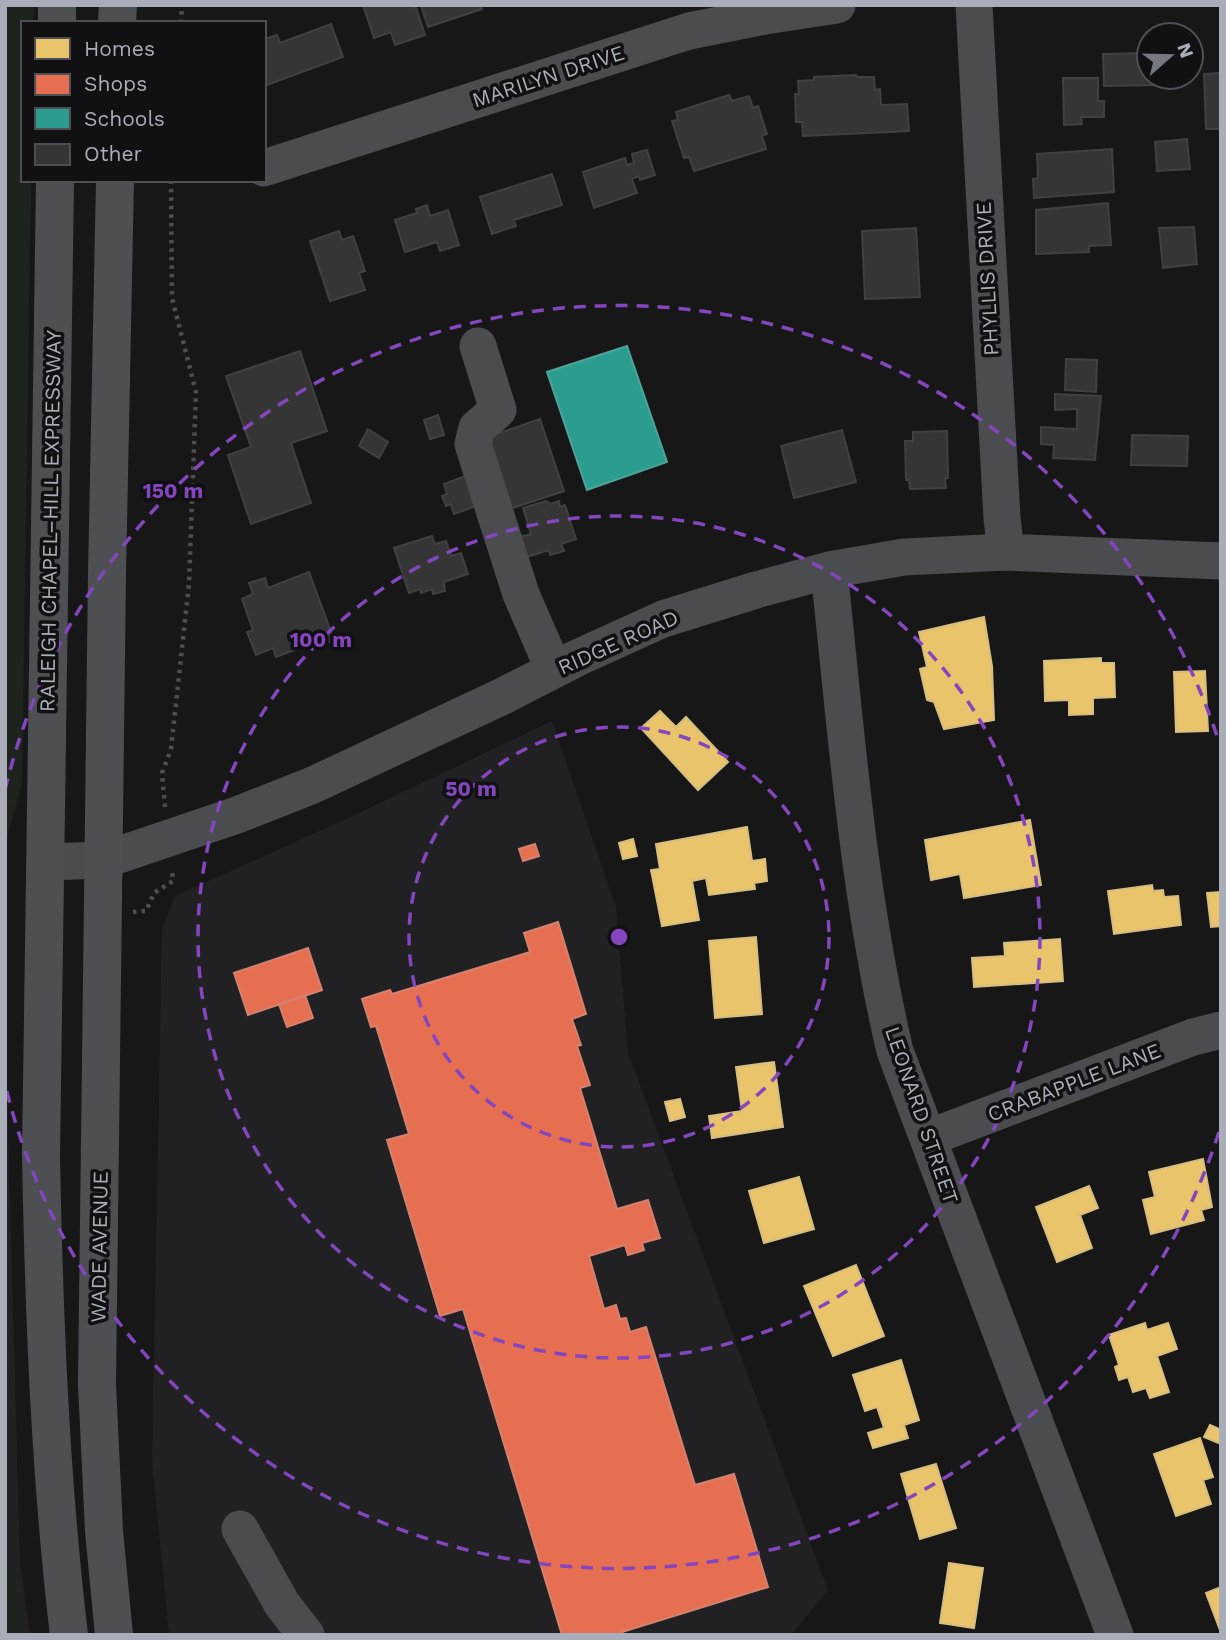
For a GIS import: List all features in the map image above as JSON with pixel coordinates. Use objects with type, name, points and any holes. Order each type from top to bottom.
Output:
[{"type":"main road","name":"RALEIGH CHAPEL–HILL EXPRESSWAY","points":[[46,862],[55,182]]},
{"type":"main road","points":[[104,860],[115,182]]},
{"type":"main road","name":"WADE AVENUE","points":[[104,860],[97,1384],[104,1531],[114,1635]]},
{"type":"main road","points":[[46,862],[41,1155],[43,1260],[52,1468],[69,1635]]},
{"type":"street","name":"MARILYN DRIVE","points":[[266,167],[689,31],[837,5]]},
{"type":"street","name":"PHYLLIS DRIVE","points":[[974,5],[986,266],[1006,552]]},
{"type":"street","points":[[478,346],[498,410],[477,428],[473,444],[521,594],[554,670]]},
{"type":"street","name":"RIDGE ROAD","points":[[46,862],[104,860],[237,814],[313,785],[663,619],[829,570],[904,557],[1006,552],[1221,561]]},
{"type":"street","name":"LEONARD STREET","points":[[829,570],[849,772],[884,1003],[895,1051],[1115,1635]]},
{"type":"street","name":"CRABAPPLE LANE","points":[[928,1138],[1193,1037],[1221,1030]]},
{"type":"street","points":[[240,1529],[282,1604],[306,1635]]},
{"type":"path","points":[[162,773],[171,749],[183,654],[189,584],[196,392],[172,298],[171,182]]},
{"type":"path","points":[[146,911],[155,893],[173,881]]},
{"type":"shaded area","points":[[5,5],[34,5],[33,21],[21,21],[21,182],[31,182],[22,783],[5,845]]},
{"type":"shaded area","points":[[552,721],[616,907],[628,1053],[828,1590],[791,1635],[169,1635],[152,1462],[162,929],[175,896],[344,820]]},
{"type":"shaded area","points":[[5,1017],[20,1561],[30,1635],[5,1635]]},
{"type":"shaded area","points":[[5,1410],[11,1563],[22,1635],[5,1635]]},
{"type":"building: Homes","points":[[984,617],[992,666],[994,720],[944,729],[934,702],[927,700],[920,669],[927,667],[919,632]]},
{"type":"building: Homes","points":[[1101,658],[1101,663],[1114,663],[1115,697],[1093,698],[1093,714],[1069,715],[1069,700],[1045,701],[1044,661]]},
{"type":"building: Homes","points":[[1205,671],[1208,731],[1176,732],[1174,672]]},
{"type":"building: Homes","points":[[660,711],[676,727],[686,717],[728,762],[698,790],[641,728]]},
{"type":"building: Homes","points":[[1030,820],[1041,885],[964,898],[960,874],[931,880],[925,840]]},
{"type":"building: Homes","points":[[747,827],[752,861],[765,859],[767,881],[754,883],[755,889],[709,895],[706,878],[692,881],[699,920],[662,926],[651,870],[660,869],[656,844]]},
{"type":"building: Homes","points":[[633,839],[637,856],[623,859],[619,843]]},
{"type":"building: Homes","points":[[1152,885],[1153,891],[1163,890],[1164,897],[1178,896],[1181,925],[1114,934],[1108,891]]},
{"type":"building: Homes","points":[[1221,892],[1221,926],[1211,927],[1207,893]]},
{"type":"building: Homes","points":[[756,937],[762,1014],[715,1018],[709,941]]},
{"type":"building: Homes","points":[[1060,939],[1063,981],[974,987],[972,958],[1005,956],[1004,943]]},
{"type":"building: Homes","points":[[774,1062],[783,1127],[712,1138],[709,1116],[742,1111],[736,1067]]},
{"type":"building: Homes","points":[[680,1099],[685,1117],[670,1121],[665,1102]]},
{"type":"building: Homes","points":[[1203,1159],[1212,1207],[1201,1210],[1204,1220],[1151,1234],[1143,1200],[1155,1197],[1149,1172]]},
{"type":"building: Homes","points":[[799,1177],[814,1229],[764,1243],[749,1191]]},
{"type":"building: Homes","points":[[1089,1186],[1098,1208],[1080,1215],[1092,1248],[1057,1262],[1036,1207]]},
{"type":"building: Homes","points":[[856,1265],[884,1336],[833,1356],[804,1286]]},
{"type":"building: Homes","points":[[1145,1323],[1147,1330],[1168,1323],[1177,1349],[1157,1356],[1169,1392],[1150,1398],[1146,1388],[1133,1392],[1128,1377],[1119,1380],[1115,1367],[1119,1365],[1109,1335]]},
{"type":"building: Homes","points":[[901,1360],[919,1420],[904,1425],[908,1438],[873,1448],[868,1433],[884,1428],[877,1407],[865,1411],[853,1375]]},
{"type":"building: Homes","points":[[1210,1425],[1221,1430],[1221,1444],[1204,1437]]},
{"type":"building: Homes","points":[[1200,1438],[1213,1477],[1203,1480],[1211,1504],[1176,1516],[1154,1454]]},
{"type":"building: Homes","points":[[936,1464],[956,1528],[920,1539],[901,1474]]},
{"type":"building: Homes","points":[[949,1563],[983,1568],[974,1628],[940,1623]]},
{"type":"building: Homes","points":[[1221,1587],[1221,1630],[1220,1630],[1206,1593]]},
{"type":"building: Shops","points":[[535,844],[539,856],[523,861],[519,849]]},
{"type":"building: Shops","points":[[558,922],[586,1014],[572,1019],[581,1045],[577,1046],[590,1085],[580,1088],[617,1209],[648,1200],[660,1238],[642,1243],[644,1250],[628,1255],[625,1245],[589,1256],[604,1309],[616,1305],[620,1319],[626,1318],[630,1332],[646,1327],[695,1485],[734,1474],[768,1587],[622,1632],[623,1635],[562,1635],[463,1309],[440,1316],[387,1140],[409,1134],[376,1026],[371,1027],[362,999],[390,990],[392,994],[530,952],[524,933]]},
{"type":"building: Shops","points":[[308,948],[322,990],[248,1015],[234,973]]},
{"type":"building: Shops","points":[[305,995],[313,1018],[287,1027],[279,1004]]},
{"type":"building: Schools","points":[[627,346],[667,462],[587,490],[547,372]]},
{"type":"building: Other","points":[[363,5],[415,5],[425,35],[395,45],[391,32],[374,38]]},
{"type":"building: Other","points":[[481,5],[482,9],[428,27],[421,6]]},
{"type":"building: Other","points":[[331,24],[343,57],[266,85],[266,38],[277,35],[280,43]]},
{"type":"building: Other","points":[[1135,53],[1135,85],[1104,86],[1103,54]]},
{"type":"building: Other","points":[[1221,73],[1221,129],[1206,129],[1205,74]]},
{"type":"building: Other","points":[[814,77],[874,77],[875,90],[880,89],[881,105],[907,104],[909,131],[803,136],[802,122],[796,122],[795,94],[799,94],[798,81],[814,80]]},
{"type":"building: Other","points":[[1063,78],[1098,78],[1098,101],[1104,101],[1104,117],[1081,117],[1082,124],[1064,125]]},
{"type":"building: Other","points":[[729,95],[732,101],[749,96],[753,108],[758,106],[767,134],[762,136],[766,149],[694,171],[689,157],[684,158],[672,121],[678,120],[676,112]]},
{"type":"building: Other","points":[[1187,139],[1190,169],[1157,171],[1155,142]]},
{"type":"building: Other","points":[[1112,149],[1114,192],[1034,198],[1033,179],[1038,178],[1037,154]]},
{"type":"building: Other","points":[[647,150],[655,175],[640,180],[639,176],[632,179],[637,193],[594,208],[583,172],[625,158],[627,165],[634,163],[632,154]]},
{"type":"building: Other","points":[[552,174],[562,205],[514,220],[516,226],[492,234],[480,197]]},
{"type":"building: Other","points":[[1108,203],[1111,245],[1089,246],[1089,252],[1036,254],[1036,210]]},
{"type":"building: Other","points":[[427,205],[430,216],[448,210],[459,245],[440,251],[437,242],[405,252],[395,220],[417,213],[416,209]]},
{"type":"building: Other","points":[[1194,227],[1197,264],[1163,268],[1159,228]]},
{"type":"building: Other","points":[[916,228],[920,297],[865,299],[862,231]]},
{"type":"building: Other","points":[[339,231],[342,240],[353,236],[365,271],[359,273],[365,290],[330,301],[310,241]]},
{"type":"building: Other","points":[[300,351],[327,431],[291,443],[311,503],[251,524],[228,455],[251,447],[226,376]]},
{"type":"building: Other","points":[[1066,359],[1097,360],[1096,392],[1065,390]]},
{"type":"building: Other","points":[[1055,394],[1101,396],[1095,460],[1053,458],[1054,445],[1041,444],[1041,427],[1077,429],[1077,409],[1055,410]]},
{"type":"building: Other","points":[[438,415],[444,435],[430,439],[424,420]]},
{"type":"building: Other","points":[[540,419],[564,491],[504,511],[479,440]]},
{"type":"building: Other","points":[[368,429],[388,442],[379,458],[359,446]]},
{"type":"building: Other","points":[[842,430],[856,482],[794,498],[781,446]]},
{"type":"building: Other","points":[[947,431],[946,488],[910,489],[909,480],[906,480],[905,441],[913,441],[913,432]]},
{"type":"building: Other","points":[[1132,435],[1188,436],[1187,466],[1131,465]]},
{"type":"building: Other","points":[[465,476],[476,506],[454,514],[451,504],[446,506],[442,496],[447,494],[444,484]]},
{"type":"building: Other","points":[[546,501],[550,504],[559,501],[560,507],[565,505],[576,539],[561,544],[564,551],[550,555],[549,550],[527,557],[520,537],[531,534],[523,508]]},
{"type":"building: Other","points":[[432,536],[435,544],[446,541],[451,556],[461,553],[468,574],[444,582],[445,591],[433,594],[432,589],[421,593],[420,589],[409,593],[394,548]]},
{"type":"building: Other","points":[[309,572],[334,640],[315,647],[313,643],[276,657],[273,648],[256,655],[247,632],[253,630],[242,599],[253,594],[249,583],[265,578],[268,588]]}]
